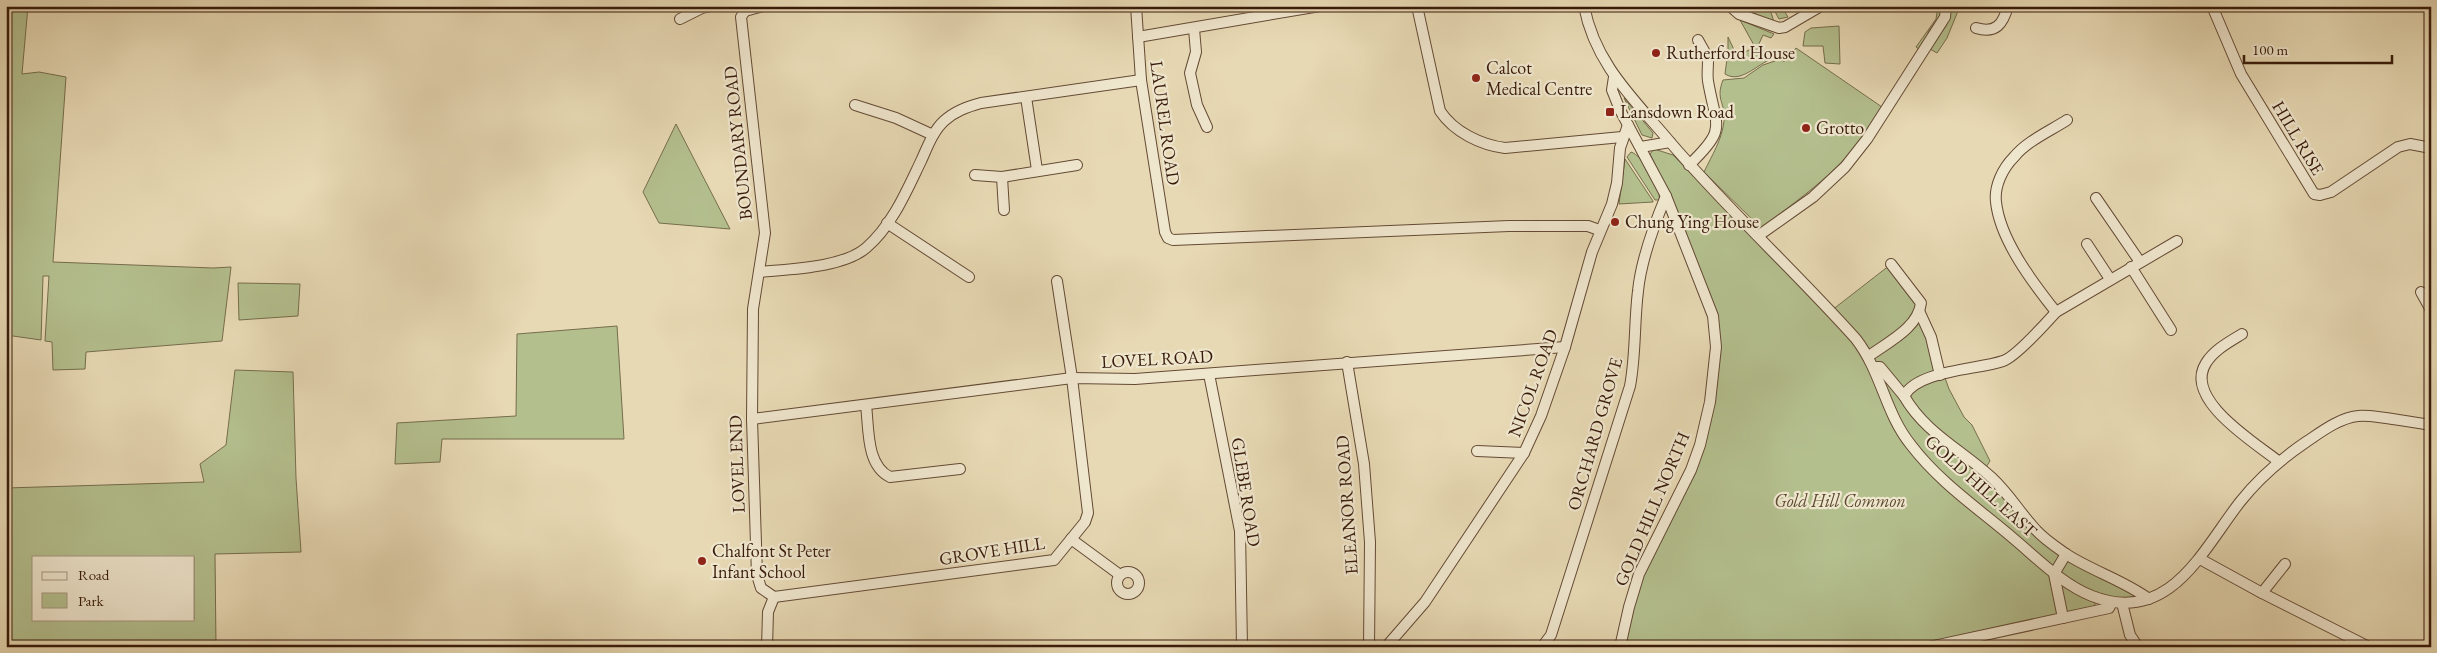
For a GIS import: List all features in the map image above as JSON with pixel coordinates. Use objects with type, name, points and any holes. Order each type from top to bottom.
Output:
[{"type":"street","points":[[680,19],[702,8],[711,6]]},
{"type":"street","points":[[741,9],[763,6]]},
{"type":"street","name":"LAUREL ROAD","points":[[1136,6],[1141,80],[1164,232],[1168,238],[1173,240],[1509,226],[1588,226],[1599,230]]},
{"type":"street","points":[[1138,37],[1194,29],[1290,9],[1320,6]]},
{"type":"street","points":[[1417,6],[1440,111],[1463,133],[1487,144],[1505,148],[1622,137]]},
{"type":"street","points":[[1584,6],[1588,29],[1614,77]]},
{"type":"street","points":[[1730,6],[1739,14],[1779,28],[1785,28],[1821,6]]},
{"type":"street","points":[[1758,236],[1813,197],[1845,167],[1867,139],[1945,17],[1946,6]]},
{"type":"street","points":[[1976,28],[1984,30],[1998,28],[2003,22],[2008,6]]},
{"type":"street","name":"HILL RISE","points":[[2212,6],[2241,74],[2314,194],[2320,195],[2331,192],[2398,147],[2410,144],[2431,148]]},
{"type":"street","name":"BOUNDARY ROAD","points":[[741,9],[765,234],[759,272]]},
{"type":"street","points":[[1194,29],[1196,52],[1190,73],[1197,105],[1207,126]]},
{"type":"street","points":[[1689,165],[1710,146],[1716,125],[1716,113],[1708,79],[1708,59],[1698,40]]},
{"type":"street","name":"GOLD HILL NORTH","points":[[1614,77],[1612,90],[1628,126],[1666,196],[1713,316],[1716,347],[1710,402],[1700,445],[1691,470],[1639,574],[1620,647]]},
{"type":"street","name":"GOLD HILL EAST","points":[[1614,77],[1689,165],[1842,323],[1869,356],[1893,415],[1910,444],[1921,458],[2054,574],[2087,594],[2117,603]]},
{"type":"street","points":[[759,272],[828,265],[865,249],[887,223],[911,182],[933,135],[943,121],[963,108],[1141,80]]},
{"type":"street","points":[[1026,97],[1037,170]]},
{"type":"street","points":[[855,106],[896,118],[933,135]]},
{"type":"street","points":[[2056,312],[2037,289],[2009,240],[1996,201],[1998,184],[2014,156],[2067,120]]},
{"type":"street","name":"NICOL ROAD","points":[[1386,647],[1424,602],[1524,453],[1541,416],[1565,347],[1599,230],[1615,194],[1622,137],[1628,126]]},
{"type":"street","points":[[1641,147],[1670,142]]},
{"type":"street","points":[[975,175],[1002,177],[1077,165]]},
{"type":"street","points":[[1002,177],[1004,210]]},
{"type":"street","name":"ORCHARD GROVE","points":[[1542,647],[1551,634],[1630,386],[1635,360],[1638,289],[1647,252],[1666,196]]},
{"type":"street","points":[[2096,198],[2171,330]]},
{"type":"street","points":[[887,223],[969,278]]},
{"type":"street","points":[[1893,415],[1904,396],[1921,381],[2005,361],[2043,327],[2056,312],[2177,241]]},
{"type":"street","points":[[2087,244],[2110,280]]},
{"type":"street","points":[[1869,356],[1907,329],[1920,312],[1922,303],[1891,264]]},
{"type":"street","name":"LOVEL END","points":[[759,272],[753,309],[752,418],[757,575],[761,588],[774,597]]},
{"type":"street","name":"GROVE HILL","points":[[774,597],[1054,560],[1072,539],[1088,513],[1072,378],[1057,281]]},
{"type":"street","points":[[2421,292],[2431,310]]},
{"type":"street","points":[[1920,312],[1932,337],[1940,375]]},
{"type":"street","points":[[2242,334],[2213,354],[2204,365],[2202,388],[2205,397],[2218,412],[2278,461]]},
{"type":"street","name":"LOVEL ROAD","points":[[752,418],[1072,378],[1135,379],[1565,347]]},
{"type":"street","name":"ELEANOR ROAD","points":[[1347,362],[1364,464],[1370,542],[1369,647]]},
{"type":"street","name":"GOLD HILL EAST","points":[[1874,367],[1880,367],[1904,396],[1916,416],[1935,434],[1991,477],[2012,497],[2036,531],[2066,554],[2138,590],[2149,599]]},
{"type":"street","name":"GLEBE ROAD","points":[[1209,374],[1240,530],[1242,647]]},
{"type":"street","points":[[866,405],[874,463],[882,473],[890,477],[960,469]]},
{"type":"street","points":[[1929,647],[2109,608],[2117,603],[2149,599],[2172,587],[2200,559],[2241,501],[2278,461],[2332,425],[2358,416],[2431,425]]},
{"type":"street","points":[[1476,451],[1524,453]]},
{"type":"street","points":[[1072,539],[1120,576]]},
{"type":"street","points":[[2063,618],[2054,574],[2066,554]]},
{"type":"street","points":[[2200,559],[2262,593],[2369,647]]},
{"type":"street","points":[[2262,593],[2285,564]]},
{"type":"street","points":[[767,647],[768,612],[774,597]]},
{"type":"street","points":[[2117,603],[2130,635],[2138,647]]},
{"type":"green space","points":[[6,6],[28,6],[22,74],[39,72],[66,77],[53,262],[213,268],[231,267],[222,341],[86,352],[85,369],[53,370],[52,342],[45,341],[49,276],[43,276],[41,340],[6,335]]},
{"type":"green space","points":[[1738,6],[1769,6],[1774,22]]},
{"type":"green space","points":[[1772,6],[1781,6],[1788,17],[1779,19]]},
{"type":"green space","points":[[1938,6],[1942,6],[1941,14],[1928,32],[1929,36],[1920,50],[1916,47],[1936,19]]},
{"type":"green space","points":[[1950,6],[1960,6],[1947,38],[1937,53],[1930,49],[1946,26]]},
{"type":"green space","points":[[1740,20],[1774,34],[1771,38],[1763,35],[1757,48],[1769,53],[1772,59],[1737,77],[1725,74],[1728,37],[1737,56],[1755,47]]},
{"type":"green space","points":[[1839,26],[1840,64],[1825,63],[1823,46],[1803,46],[1805,32],[1811,28]]},
{"type":"green space","points":[[1796,48],[1882,107],[1857,145],[1829,175],[1761,228],[1704,172],[1723,128],[1724,110],[1720,92],[1723,80],[1744,78],[1763,65],[1781,59],[1784,62]]},
{"type":"green space","points":[[1624,98],[1653,133],[1652,138],[1642,135]]},
{"type":"green space","points":[[676,124],[730,229],[659,223],[643,192]]},
{"type":"green space","name":"Gold Hill Common","points":[[1654,149],[1673,155],[1827,314],[1890,265],[1916,298],[1949,389],[1964,417],[1972,425],[1990,461],[1983,472],[2033,533],[2136,596],[2124,599],[2103,596],[2095,602],[2095,607],[1912,647],[1624,647],[1641,580],[1686,489],[1720,338],[1716,314],[1668,191],[1650,154]]},
{"type":"green space","points":[[1631,152],[1640,159],[1650,172],[1657,187],[1659,200],[1655,200],[1627,157]]},
{"type":"green space","points":[[1625,159],[1653,201],[1653,202],[1619,204]]},
{"type":"green space","points":[[238,283],[300,284],[298,316],[239,320]]},
{"type":"green space","points":[[617,326],[624,439],[442,439],[440,462],[395,464],[397,423],[516,416],[517,334]]},
{"type":"green space","points":[[235,370],[293,372],[296,478],[301,552],[215,554],[216,647],[6,647],[6,488],[204,482],[200,464],[226,445]]},
{"type":"place","name":"Rutherford House","points":[[1656,53]]},
{"type":"place","name":"Calcot Medical Centre","points":[[1476,78]]},
{"type":"place","name":"Lansdown Road","points":[[1610,112]]},
{"type":"place","name":"Grotto","points":[[1806,128]]},
{"type":"place","name":"Chung Ying House","points":[[1615,222]]},
{"type":"place","name":"Chalfont St Peter Infant School","points":[[702,561]]}]
